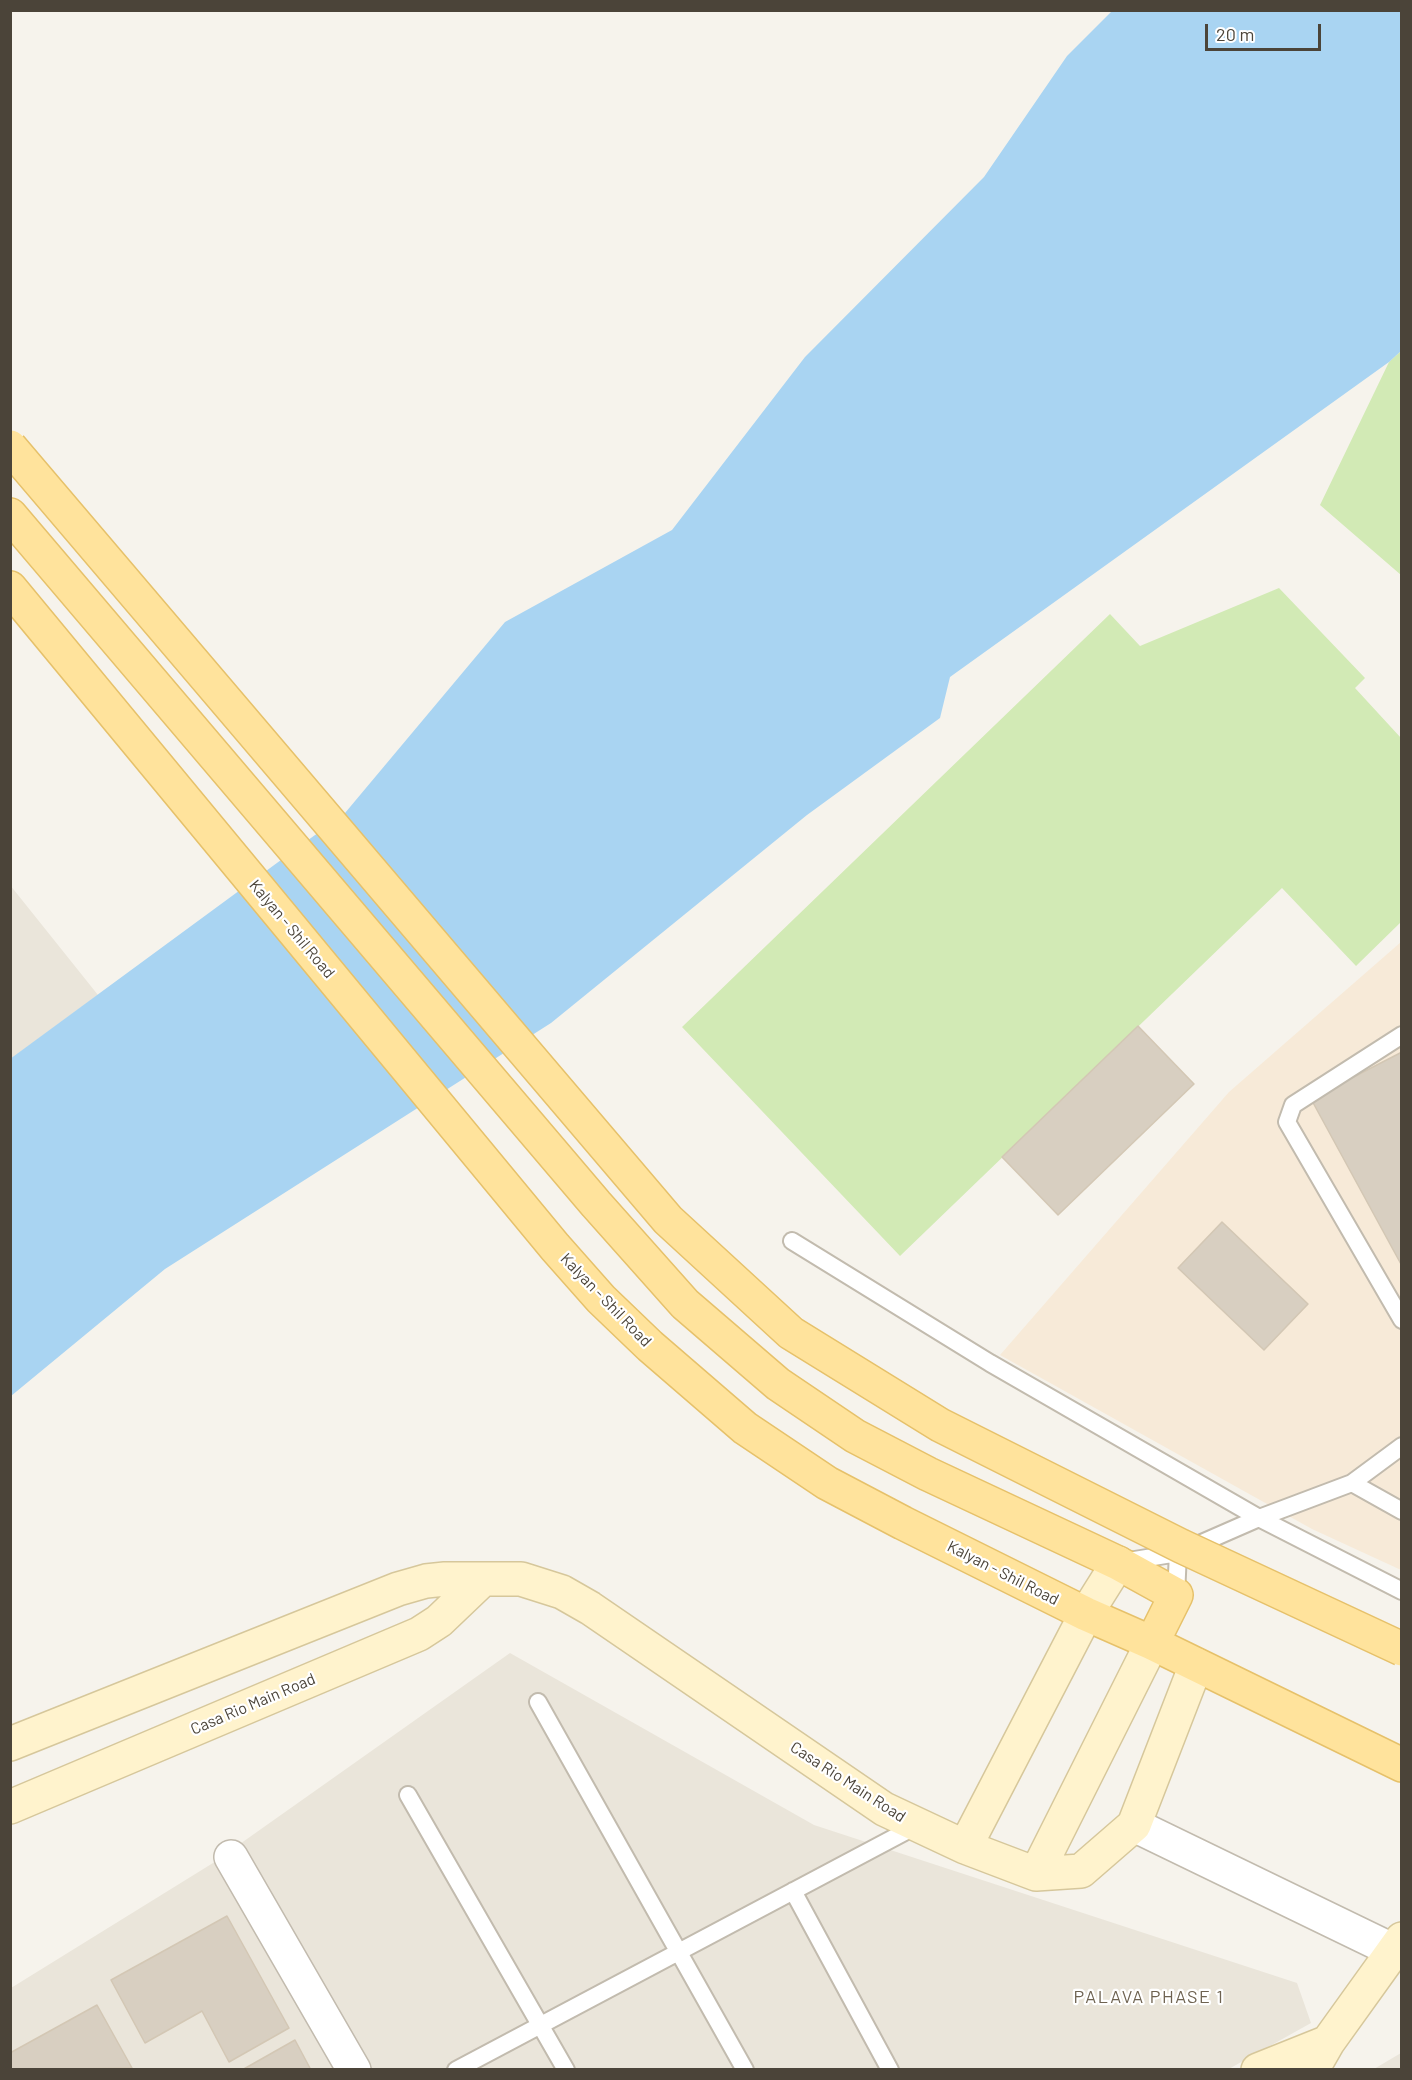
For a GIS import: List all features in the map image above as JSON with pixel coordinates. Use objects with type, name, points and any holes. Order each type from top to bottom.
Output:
[{"type":"main road","points":[[10,447],[668,1220],[791,1333],[940,1425],[1181,1546],[1401,1649]]},
{"type":"main road","points":[[10,515],[597,1204],[685,1304],[777,1384],[855,1436],[896,1458],[1118,1563],[1176,1595],[1152,1643]]},
{"type":"main road","name":"Kalyan - Shil Road","points":[[10,588],[555,1247],[601,1299],[650,1346],[744,1428],[827,1483],[1086,1614],[1152,1643],[1401,1764]]},
{"type":"street","points":[[965,1848],[1086,1614],[1118,1563]]},
{"type":"street","name":"Casa Rio Main Road","points":[[10,1744],[398,1589],[426,1581],[521,1579],[562,1592],[590,1608],[884,1809],[965,1848],[1036,1874],[1081,1871],[1134,1825],[1196,1665]]},
{"type":"street","name":"Casa Rio Main Road","points":[[10,1807],[419,1634],[439,1621],[482,1580]]},
{"type":"street","points":[[1036,1874],[1152,1643]]},
{"type":"street","points":[[1134,1825],[1396,1945],[1328,2042],[1312,2070]]},
{"type":"street","points":[[231,1857],[354,2070]]},
{"type":"street","points":[[1258,2070],[1273,2062],[1328,2042]]},
{"type":"lane","points":[[1401,1035],[1293,1105],[1287,1122],[1401,1320]]},
{"type":"lane","points":[[792,1241],[990,1363],[1259,1518],[1401,1591]]},
{"type":"lane","points":[[1118,1563],[1178,1553],[1259,1518],[1352,1483],[1401,1446]]},
{"type":"lane","points":[[1352,1483],[1401,1511]]},
{"type":"lane","points":[[1176,1595],[1178,1553]]},
{"type":"lane","points":[[538,1702],[745,2070]]},
{"type":"lane","points":[[408,1795],[566,2070]]},
{"type":"lane","points":[[456,2070],[916,1826]]},
{"type":"lane","points":[[793,1891],[890,2070]]},
{"type":"shaded area","points":[[10,885],[98,995],[11,1059],[10,1059]]},
{"type":"shaded area","points":[[1401,942],[1401,1570],[1312,1529],[1000,1355],[1229,1092]]},
{"type":"shaded area","points":[[510,1653],[814,1825],[1297,1983],[1311,2023],[1227,2070],[11,2070],[11,1988],[213,1863]]},
{"type":"shaded area","points":[[1401,2053],[1401,2069],[1374,2069]]},
{"type":"green space","points":[[1401,351],[1401,575],[1320,505],[1389,362]]},
{"type":"green space","points":[[1279,588],[1365,678],[1355,688],[1401,738],[1401,922],[1356,966],[1282,888],[900,1256],[682,1027],[1110,614],[1140,646]]},
{"type":"water","points":[[1112,11],[1401,11],[1401,351],[1389,362],[950,677],[940,718],[807,815],[551,1023],[165,1269],[11,1396],[10,1059],[345,813],[505,622],[672,530],[805,357],[984,177],[1067,56]]},
{"type":"building","points":[[1138,1026],[1194,1084],[1058,1215],[1002,1157]]},
{"type":"building","points":[[1402,1052],[1402,1266],[1311,1099]]},
{"type":"building","points":[[1222,1222],[1308,1304],[1264,1350],[1178,1268]]},
{"type":"building","points":[[227,1916],[289,2028],[229,2062],[202,2011],[145,2043],[111,1980]]},
{"type":"building","points":[[97,2005],[132,2068],[10,2070],[10,2053]]},
{"type":"building","points":[[295,2040],[311,2070],[242,2070]]},
{"type":"district","name":"PALAVA PHASE 1","points":[[1149,1997]]}]
